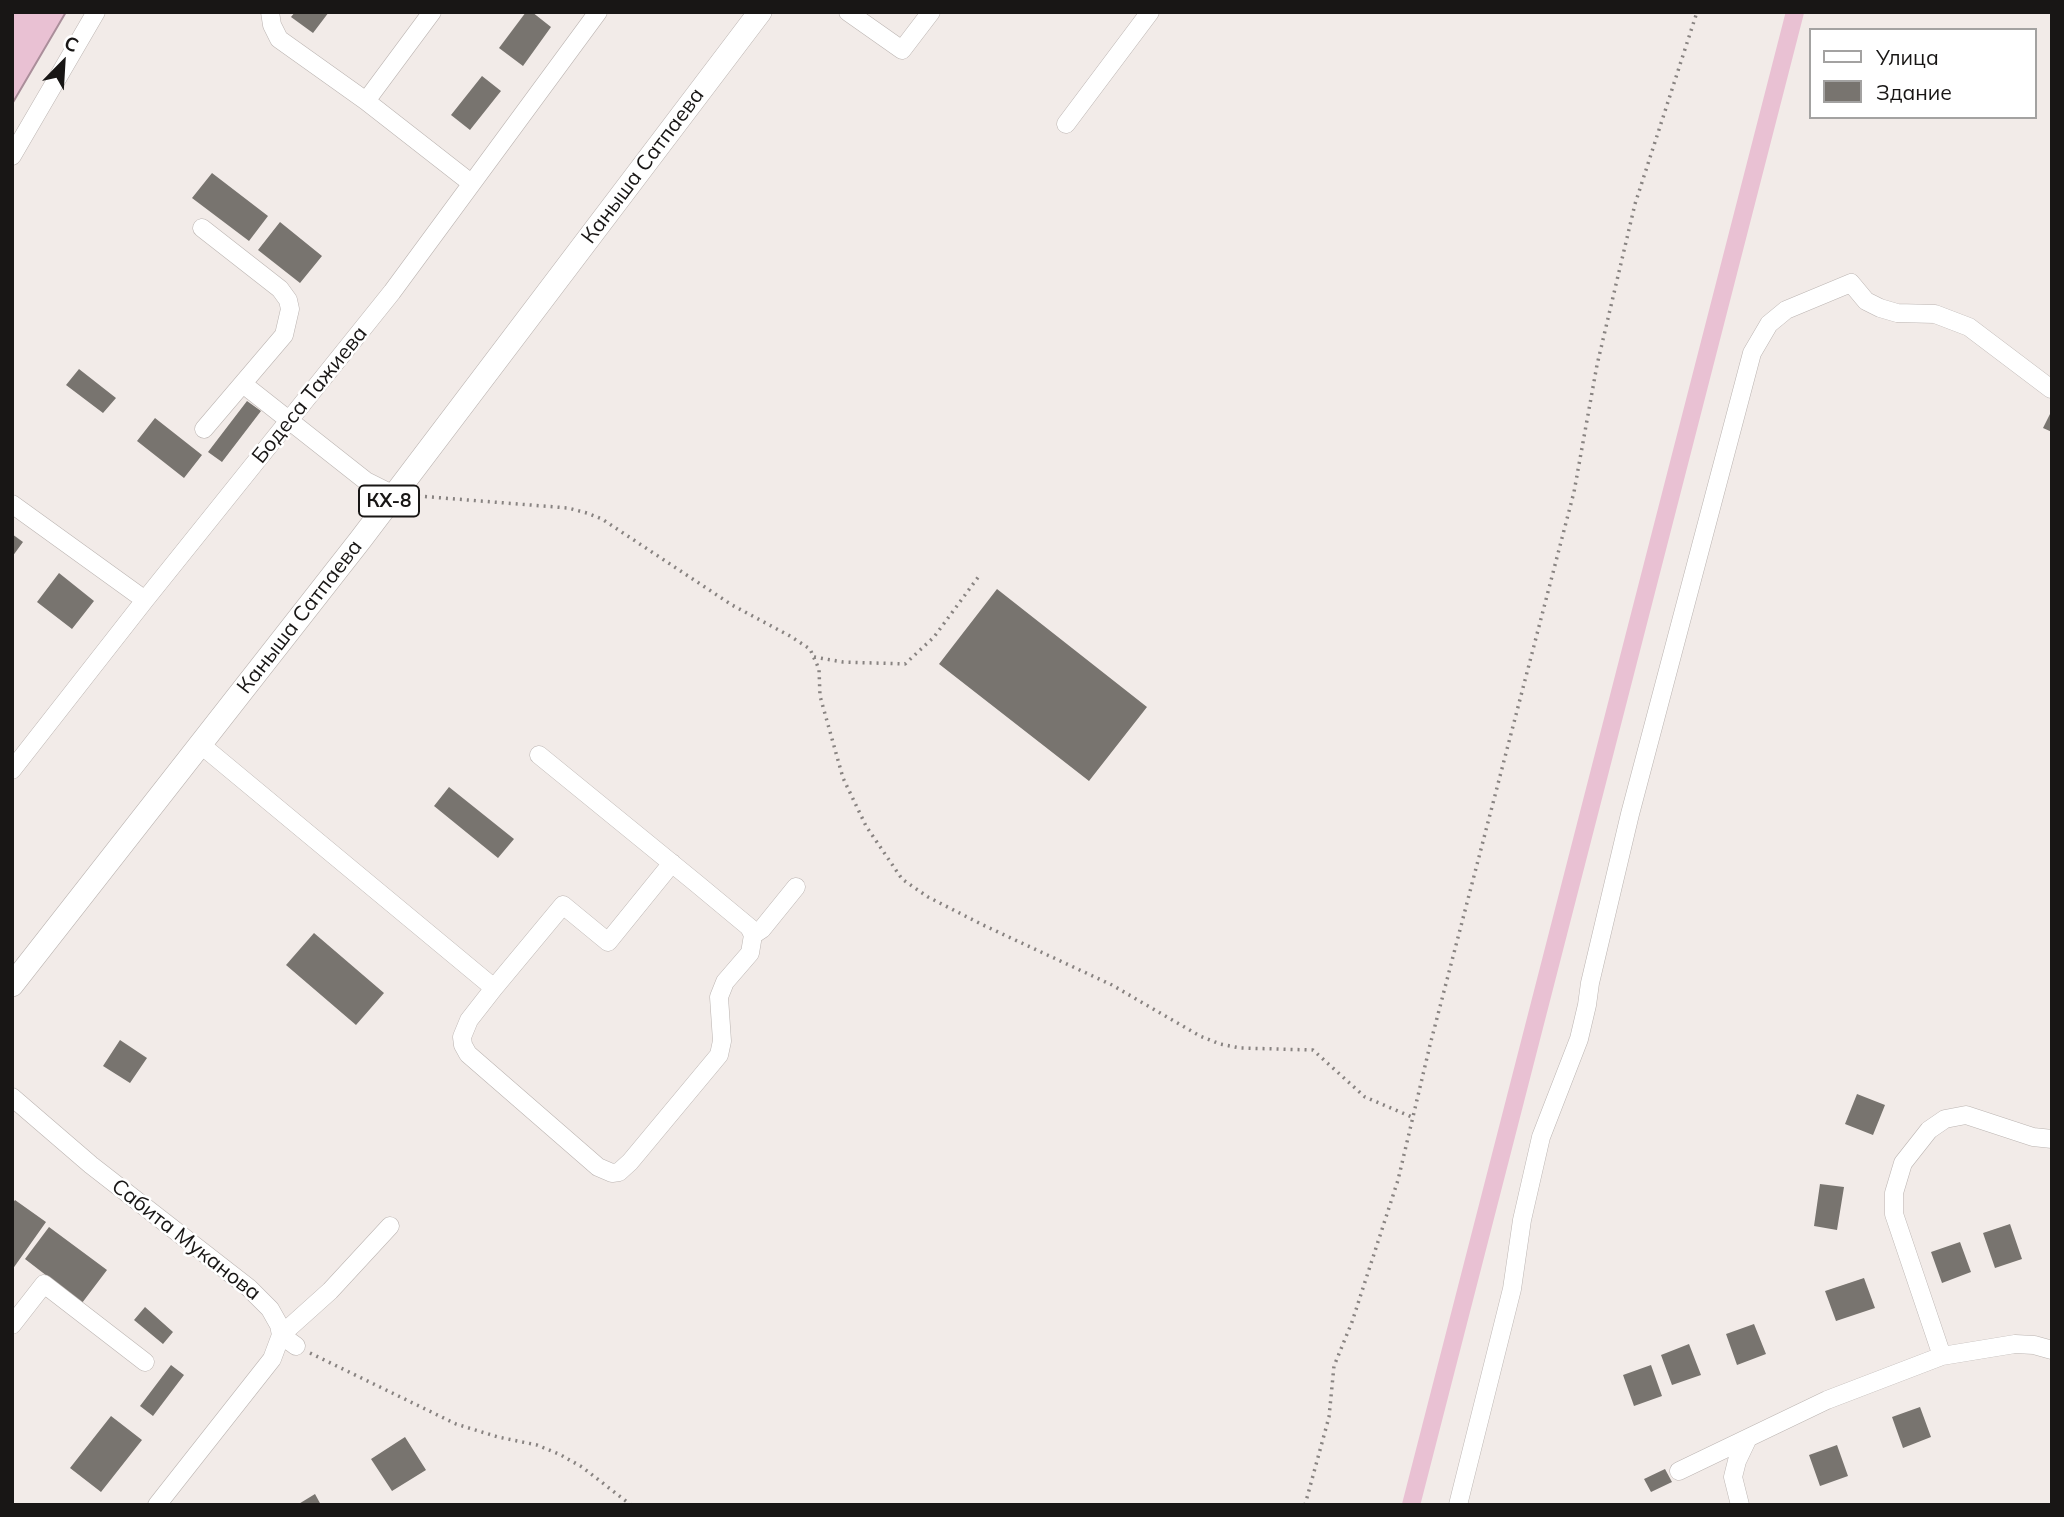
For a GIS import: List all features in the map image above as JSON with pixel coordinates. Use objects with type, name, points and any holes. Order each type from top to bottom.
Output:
[{"type":"main road","name":"Каныша Сатпаева","points":[[12,985],[394,495],[760,12]]},
{"type":"street","points":[[12,156],[96,12]]},
{"type":"street","points":[[270,12],[272,25],[279,39],[366,101],[471,183]]},
{"type":"street","points":[[366,101],[432,12]]},
{"type":"street","name":"Бодеса Тажиева","points":[[12,770],[392,292],[598,12]]},
{"type":"street","points":[[848,12],[902,50],[931,12]]},
{"type":"street","points":[[1066,124],[1150,12]]},
{"type":"street","points":[[202,228],[280,289],[288,300],[290,309],[284,335],[204,429]]},
{"type":"street","points":[[1458,1505],[1512,1289],[1522,1220],[1541,1137],[1579,1039],[1630,814],[1752,353],[1769,324],[1786,310],[1852,283],[1866,300],[1880,308],[1897,313],[1935,314],[1969,327],[2050,389]]},
{"type":"street","points":[[243,384],[366,481],[394,495]]},
{"type":"street","points":[[12,504],[145,600]]},
{"type":"street","points":[[200,744],[494,988]]},
{"type":"street","points":[[540,755],[672,863],[749,927],[753,935],[750,953],[725,982],[719,997],[722,1041],[719,1055],[630,1162],[619,1172],[612,1173],[598,1167],[468,1054],[463,1045],[464,1029],[494,988],[563,905],[608,942],[672,863]]},
{"type":"street","points":[[753,935],[762,929],[796,887]]},
{"type":"street","name":"Сабита Муканова","points":[[12,1097],[91,1165],[249,1288],[270,1309],[289,1340]]},
{"type":"street","points":[[1942,1356],[1894,1214],[1894,1193],[1903,1163],[1929,1130],[1945,1119],[1966,1115],[2033,1137],[2052,1139]]},
{"type":"street","points":[[157,1505],[272,1359],[390,1226]]},
{"type":"street","points":[[12,1325],[44,1284],[145,1362]]},
{"type":"street","points":[[1679,1471],[1827,1400],[1942,1356],[2015,1344],[2052,1350]]},
{"type":"street","points":[[1740,1505],[1733,1477],[1748,1438]]},
{"type":"path","points":[[1306,1505],[1329,1417],[1334,1366],[1352,1322],[1398,1180],[1574,492],[1597,365],[1634,204],[1697,12]]},
{"type":"path","points":[[394,495],[540,505],[587,513],[602,519],[732,605],[810,649],[819,669],[820,696],[843,778],[866,826],[902,879],[928,897],[1018,943],[1112,985],[1210,1040],[1240,1048],[1313,1050],[1365,1097],[1412,1117]]},
{"type":"path","points":[[814,657],[843,662],[905,664],[934,637],[979,576]]},
{"type":"path","points":[[289,1340],[456,1424],[537,1445],[561,1455],[582,1467],[631,1505]]},
{"type":"shaded area","points":[[12,12],[66,12],[12,104]]},
{"type":"building","points":[[295,12],[329,12],[313,33],[291,17]]},
{"type":"building","points":[[526,12],[532,12],[551,27],[523,66],[499,48]]},
{"type":"building","points":[[482,76],[501,91],[470,130],[451,115]]},
{"type":"building","points":[[212,173],[268,216],[249,241],[192,198]]},
{"type":"building","points":[[280,222],[322,256],[300,283],[258,250]]},
{"type":"building","points":[[79,369],[116,398],[103,413],[66,385]]},
{"type":"building","points":[[247,401],[261,411],[222,462],[208,452]]},
{"type":"building","points":[[2052,410],[2052,432],[2043,428]]},
{"type":"building","points":[[155,418],[202,455],[184,478],[137,441]]},
{"type":"building","points":[[12,534],[23,542],[12,557]]},
{"type":"building","points":[[59,573],[94,601],[72,629],[37,602]]},
{"type":"building","points":[[997,589],[1147,707],[1089,781],[939,664]]},
{"type":"building","points":[[449,787],[514,839],[498,858],[434,806]]},
{"type":"building","points":[[314,933],[384,993],[356,1025],[286,965]]},
{"type":"building","points":[[120,1040],[147,1058],[130,1083],[103,1066]]},
{"type":"building","points":[[1857,1094],[1885,1105],[1873,1135],[1845,1124]]},
{"type":"building","points":[[1820,1184],[1844,1187],[1837,1230],[1814,1226]]},
{"type":"building","points":[[15,1200],[46,1222],[12,1270],[12,1204]]},
{"type":"building","points":[[2010,1224],[2022,1259],[1995,1268],[1983,1233]]},
{"type":"building","points":[[49,1227],[107,1270],[82,1303],[25,1259]]},
{"type":"building","points":[[1960,1242],[1971,1272],[1942,1283],[1931,1252]]},
{"type":"building","points":[[1864,1278],[1875,1308],[1836,1321],[1825,1291]]},
{"type":"building","points":[[145,1307],[173,1332],[163,1344],[134,1320]]},
{"type":"building","points":[[1754,1324],[1766,1354],[1737,1365],[1726,1334]]},
{"type":"building","points":[[1689,1344],[1701,1375],[1672,1385],[1661,1355]]},
{"type":"building","points":[[171,1365],[184,1375],[153,1416],[140,1406]]},
{"type":"building","points":[[1651,1365],[1662,1396],[1634,1406],[1623,1375]]},
{"type":"building","points":[[1920,1407],[1931,1437],[1903,1448],[1892,1417]]},
{"type":"building","points":[[111,1416],[142,1440],[101,1492],[70,1468]]},
{"type":"building","points":[[405,1437],[426,1470],[392,1491],[371,1459]]},
{"type":"building","points":[[1837,1445],[1848,1476],[1820,1486],[1809,1455]]},
{"type":"building","points":[[1665,1469],[1672,1482],[1651,1492],[1644,1479]]},
{"type":"building","points":[[315,1494],[321,1505],[297,1505]]},
{"type":"waterway","points":[[1411,1505],[1795,12]]}]
